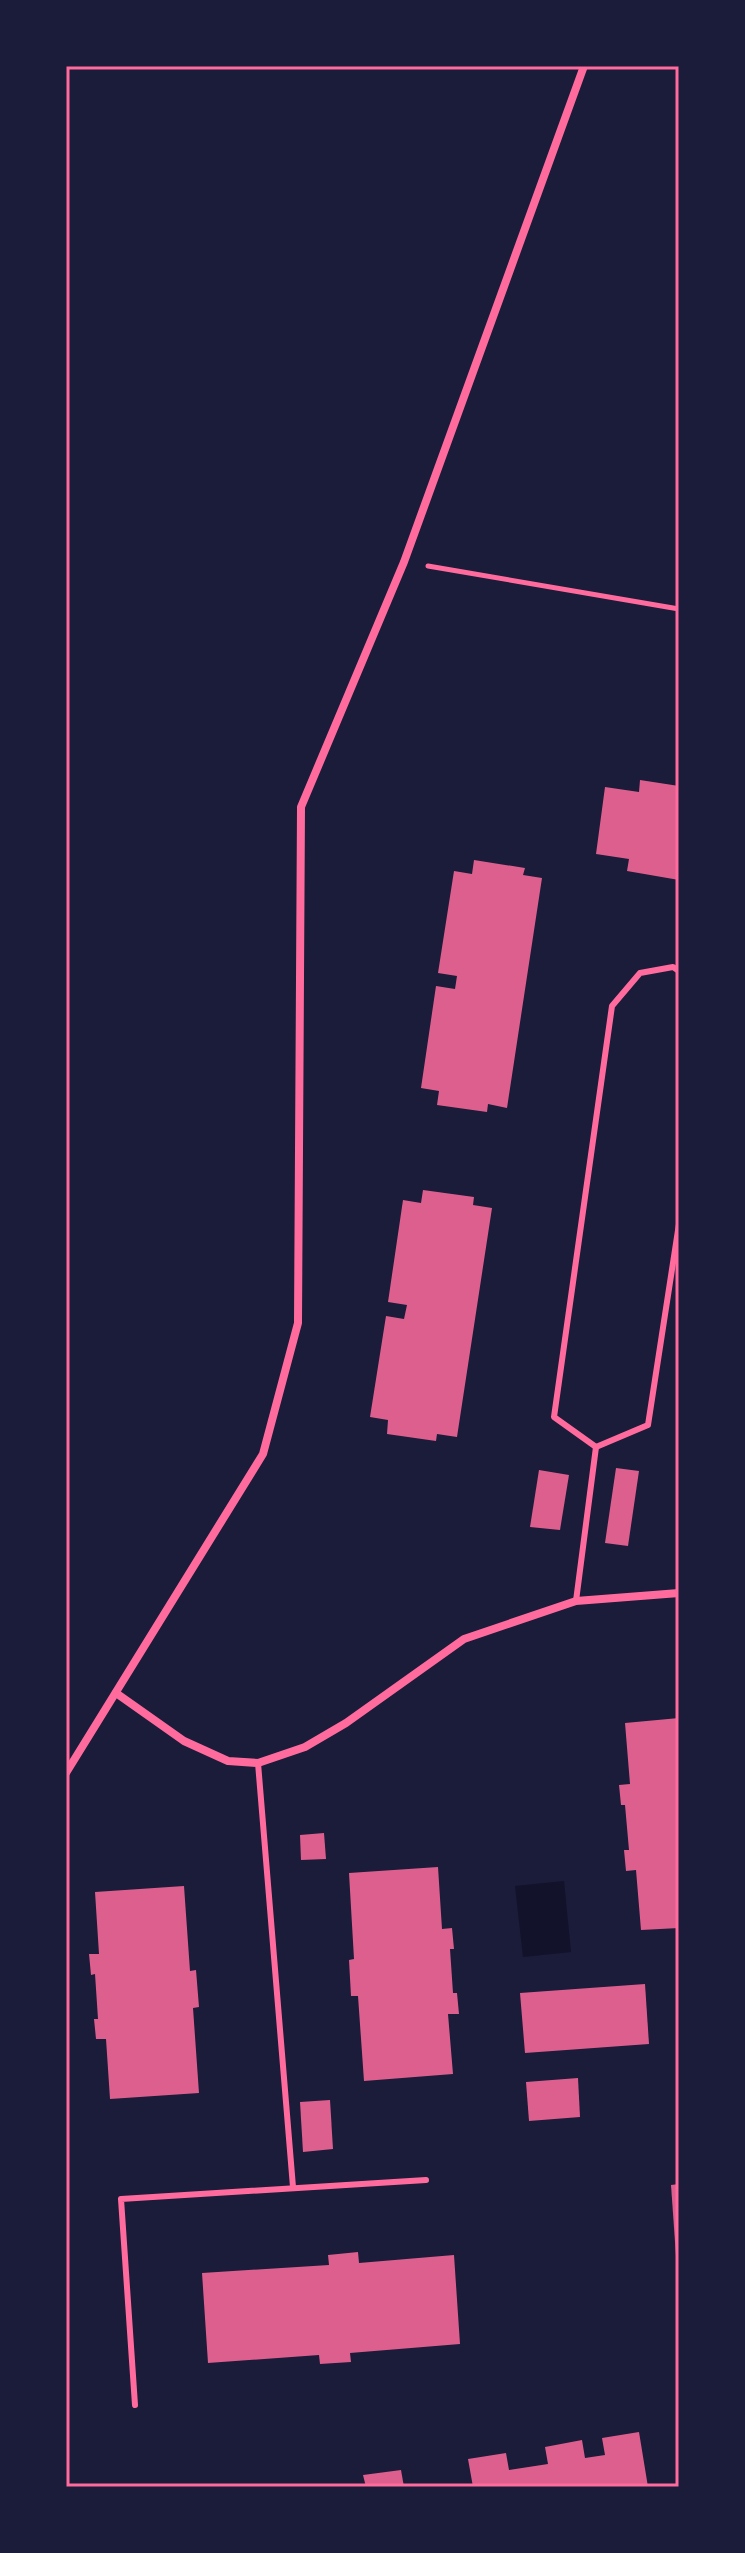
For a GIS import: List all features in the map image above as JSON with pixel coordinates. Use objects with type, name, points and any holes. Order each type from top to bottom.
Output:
[{"type":"street","points":[[66,1773],[263,1454],[298,1323],[301,807],[404,562],[584,66]]},
{"type":"street","points":[[116,1693],[184,1741],[228,1761],[258,1763],[305,1747],[346,1723],[464,1639],[576,1601],[679,1593]]},
{"type":"lane","points":[[596,1447],[554,1417],[612,1006],[640,973],[673,967],[679,971]]},
{"type":"lane","points":[[596,1447],[648,1425],[679,1224]]},
{"type":"lane","points":[[576,1601],[596,1447]]},
{"type":"lane","points":[[258,1763],[293,2187]]},
{"type":"lane","points":[[135,2405],[121,2199],[426,2180]]},
{"type":"path","points":[[404,562],[679,609]]},
{"type":"shaded area","points":[[564,1881],[571,1952],[523,1957],[515,1886]]},
{"type":"building","points":[[640,780],[679,786],[679,880],[627,871],[629,859],[596,854],[605,787],[639,792]]},
{"type":"building","points":[[474,860],[525,868],[523,875],[542,878],[507,1108],[488,1104],[487,1112],[437,1105],[439,1091],[421,1088],[436,986],[455,989],[457,976],[438,973],[454,871],[472,874]]},
{"type":"building","points":[[423,1190],[474,1197],[473,1205],[492,1208],[457,1437],[437,1434],[436,1441],[387,1434],[388,1420],[370,1417],[386,1316],[404,1319],[407,1305],[388,1302],[403,1200],[421,1203]]},
{"type":"building","points":[[616,1468],[639,1471],[628,1546],[605,1543]]},
{"type":"building","points":[[539,1470],[569,1475],[560,1530],[530,1527]]},
{"type":"building","points":[[679,1718],[679,1928],[641,1930],[636,1870],[626,1871],[624,1850],[629,1850],[625,1805],[621,1805],[619,1785],[630,1784],[625,1723]]},
{"type":"building","points":[[324,1833],[326,1859],[301,1860],[300,1835]]},
{"type":"building","points":[[438,1867],[442,1929],[452,1928],[453,1993],[457,1993],[459,2014],[448,2014],[453,2074],[364,2081],[358,1996],[351,1996],[349,1960],[354,1959],[349,1873]]},
{"type":"building","points":[[184,1886],[190,1971],[196,1970],[199,2007],[193,2008],[199,2093],[110,2099],[106,2039],[96,2039],[95,1974],[91,1975],[89,1954],[99,1954],[95,1892]]},
{"type":"building","points":[[645,1984],[649,2044],[525,2053],[520,1993]]},
{"type":"building","points":[[578,2078],[580,2117],[529,2121],[526,2082]]},
{"type":"building","points":[[330,2100],[333,2149],[303,2152],[300,2102]]},
{"type":"building","points":[[679,2184],[679,2270],[677,2270],[671,2185]]},
{"type":"building","points":[[358,2252],[359,2263],[454,2255],[460,2344],[350,2353],[351,2362],[320,2364],[319,2355],[208,2363],[202,2273],[329,2265],[328,2255]]},
{"type":"building","points":[[639,2432],[648,2487],[473,2487],[468,2459],[506,2453],[509,2470],[548,2464],[545,2447],[582,2440],[585,2458],[605,2455],[602,2438]]},
{"type":"building","points":[[401,2470],[404,2487],[366,2487],[363,2475]]}]
